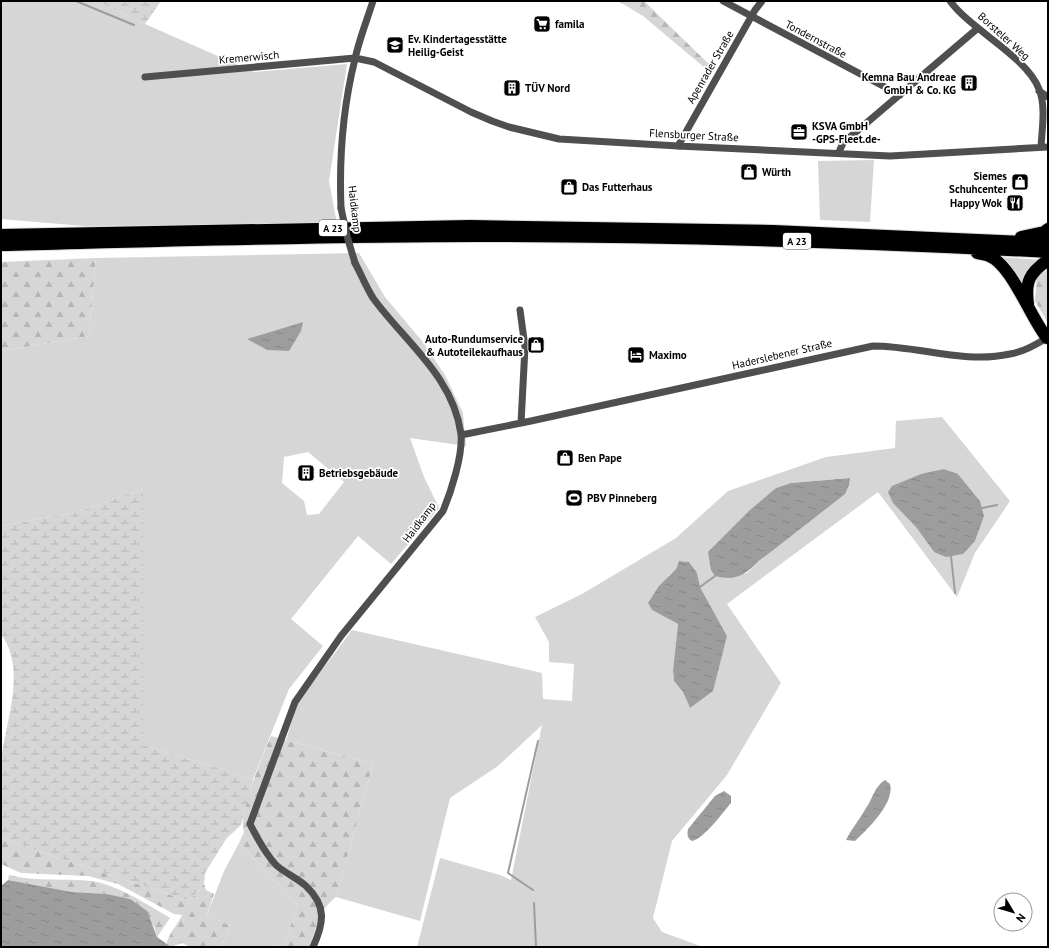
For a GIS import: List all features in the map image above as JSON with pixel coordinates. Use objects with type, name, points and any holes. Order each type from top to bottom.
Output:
[{"type":"highway","name":"A 23","points":[[1,235],[470,226],[773,231],[1048,243]]},
{"type":"highway","points":[[1010,241],[1044,232],[1048,229]]},
{"type":"highway","name":"A 23","points":[[1,246],[216,240],[473,236],[663,238],[938,246],[1048,252]]},
{"type":"highway","points":[[938,246],[989,256],[996,260],[1011,277],[1029,312],[1047,338]]},
{"type":"highway","points":[[1029,312],[1027,292],[1029,279],[1035,269],[1048,260]]},
{"type":"street","name":"Haidkamp","points":[[313,947],[323,916],[320,904],[306,886],[277,865],[264,850],[250,824],[295,702],[341,636],[443,511],[457,468],[461,435],[452,403],[442,383],[430,364],[372,296],[355,263],[347,236],[342,208],[340,180],[342,136],[348,92],[355,58],[373,1]]},
{"type":"street","name":"Tondernstraße","points":[[722,1],[900,95]]},
{"type":"street","name":"Apenrader Straße","points":[[678,146],[751,17],[762,1]]},
{"type":"street","name":"Borsteler Weg","points":[[950,1],[978,28],[1016,60],[1034,81],[1042,101],[1045,147]]},
{"type":"street","points":[[839,152],[844,143],[978,28]]},
{"type":"street","name":"Kremerwisch","points":[[145,77],[355,58]]},
{"type":"street","name":"Flensburger Straße","points":[[355,58],[374,62],[472,112],[509,127],[558,139],[678,146],[839,152],[890,156],[1045,147]]},
{"type":"street","name":"Borsteler Weg","points":[[1039,91],[1048,97]]},
{"type":"street","points":[[520,310],[525,347],[522,423]]},
{"type":"street","name":"Haderslebener Straße","points":[[461,435],[873,346],[889,346],[975,357],[1011,354],[1027,349],[1047,338]]},
{"type":"green space","points":[[1,1],[97,1],[254,72],[347,64],[329,181],[337,224],[84,226],[1,219]]},
{"type":"green space","points":[[97,1],[161,1],[145,24]]},
{"type":"green space","points":[[618,1],[644,1],[715,70],[712,74],[643,16]]},
{"type":"green space","points":[[874,160],[870,222],[820,220],[818,161]]},
{"type":"green space","points":[[359,253],[385,297],[422,341],[445,375],[463,413],[466,446],[410,438],[424,477],[439,508],[391,564],[358,536],[291,619],[323,646],[289,689],[253,779],[143,745],[143,489],[77,512],[1,526],[1,351],[89,336],[96,258]],"holes":[[[308,452],[344,482],[319,514],[307,515],[304,501],[282,483],[284,457]]]},
{"type":"green space","points":[[997,257],[1043,260],[1025,289]]},
{"type":"green space","points":[[96,258],[89,336],[1,351],[1,262]]},
{"type":"green space","points":[[1048,269],[1048,323],[1035,301],[1037,277]]},
{"type":"green space","points":[[942,417],[1010,501],[975,553],[957,597],[878,492],[727,604],[781,683],[727,775],[672,841],[653,918],[662,932],[703,947],[417,947],[440,858],[500,875],[511,880],[542,725],[498,766],[450,798],[420,921],[336,897],[373,764],[286,740],[298,702],[352,630],[542,673],[543,699],[572,701],[574,664],[549,662],[549,642],[535,617],[582,594],[676,538],[728,491],[826,457],[895,448],[896,421]],"holes":[[[944,469],[958,474],[980,501],[979,529],[975,541],[934,552],[916,527],[892,486]],[[849,478],[747,573],[724,578],[730,531],[776,488],[791,483]],[[679,561],[689,562],[696,573],[700,587],[727,636],[719,663],[690,708],[683,692],[674,681],[673,670],[678,624],[652,610],[669,575],[676,569]]]},
{"type":"green space","points":[[143,489],[143,745],[253,779],[241,825],[226,839],[205,873],[204,884],[189,901],[29,848],[1,837],[1,760],[13,695],[14,679],[13,663],[9,648],[1,634],[1,526],[77,512]]},
{"type":"green space","points":[[271,736],[373,764],[336,897],[329,903],[321,914],[309,947],[272,947],[284,944],[298,905],[239,843],[244,832],[244,812],[247,799]]},
{"type":"green space","points":[[1,837],[29,848],[189,901],[204,884],[206,890],[214,894],[207,915],[231,926],[221,947],[190,947],[182,943],[171,947],[166,945],[167,940],[182,915],[174,914],[118,884],[88,876],[21,873],[1,864]]},
{"type":"green space","points":[[239,843],[298,905],[284,944],[272,947],[221,947],[231,926],[207,915],[224,871]]},
{"type":"green space","points":[[9,875],[40,879],[82,880],[102,883],[132,896],[170,918],[157,937],[154,926],[106,894],[72,892],[8,880]]},
{"type":"water","points":[[303,322],[301,331],[289,351],[267,350],[247,339]]},
{"type":"water","points":[[944,469],[958,474],[980,501],[984,516],[975,541],[963,554],[946,557],[934,552],[916,527],[893,503],[888,492],[892,486],[921,474]]},
{"type":"water","points":[[850,478],[845,494],[744,574],[728,578],[715,576],[711,570],[708,552],[750,510],[776,488],[791,483]]},
{"type":"water","points":[[679,561],[689,562],[697,573],[700,587],[727,636],[713,691],[690,708],[683,692],[674,681],[673,670],[678,624],[652,610],[648,603],[659,586],[676,569]]},
{"type":"water","points":[[885,780],[890,784],[890,791],[885,807],[867,830],[855,841],[846,840],[876,789]]},
{"type":"water","points":[[724,791],[731,796],[731,803],[708,830],[697,839],[692,841],[689,839],[688,829],[715,796]]},
{"type":"water","points":[[8,880],[72,892],[106,894],[130,899],[147,911],[157,937],[171,947],[1,947],[1,886]]},
{"type":"waterway","points":[[76,1],[134,25]]},
{"type":"waterway","points":[[982,508],[997,505]]},
{"type":"waterway","points":[[951,556],[955,593]]},
{"type":"waterway","points":[[700,587],[715,576]]},
{"type":"waterway","points":[[533,890],[508,873],[538,741]]},
{"type":"waterway","points":[[534,903],[536,947]]},
{"type":"place","name":"famila","points":[[542,24]]},
{"type":"place","name":"Ev. Kindertagesstätte Heilig-Geist","points":[[395,45]]},
{"type":"place","name":"Kemna Bau Andreae GmbH & Co. KG","points":[[969,83]]},
{"type":"place","name":"TÜV Nord","points":[[512,88]]},
{"type":"place","name":"KSVA GmbH -GPS-Fleet.de-","points":[[799,132]]},
{"type":"place","name":"Würth","points":[[749,172]]},
{"type":"place","name":"Siemes Schuhcenter","points":[[1020,182]]},
{"type":"place","name":"Das Futterhaus","points":[[569,187]]},
{"type":"place","name":"Happy Wok","points":[[1015,203]]},
{"type":"place","name":"Auto-Rundumservice & Autoteilekaufhaus","points":[[536,345]]},
{"type":"place","name":"Maximo","points":[[636,355]]},
{"type":"place","name":"Ben Pape","points":[[565,458]]},
{"type":"place","name":"Betriebsgebäude","points":[[306,473]]},
{"type":"place","name":"PBV Pinneberg","points":[[574,498]]}]
